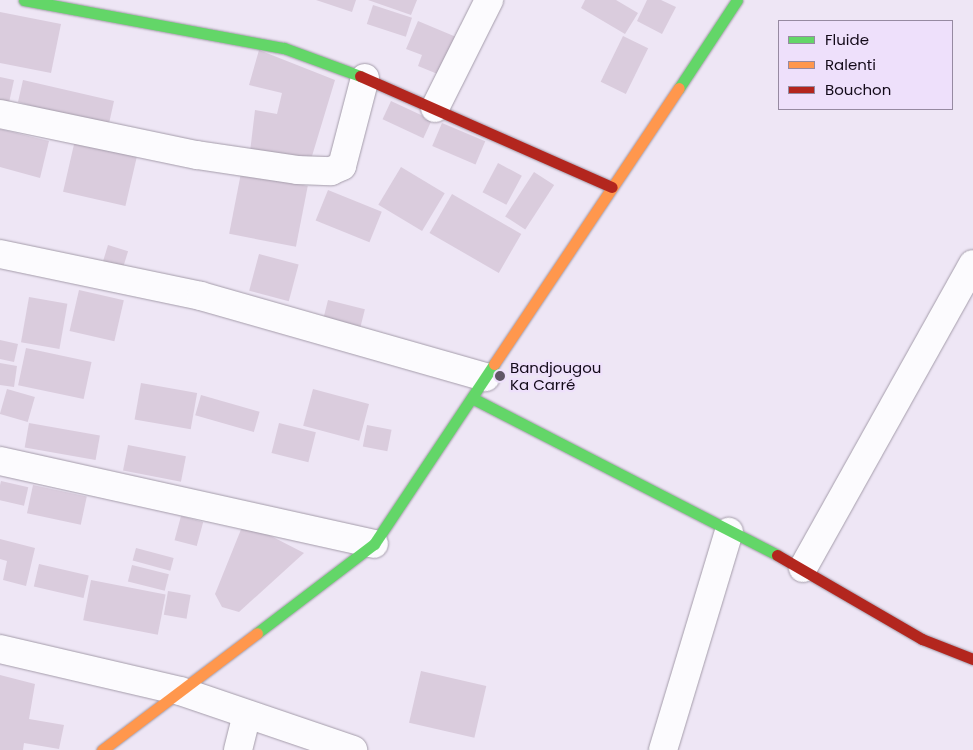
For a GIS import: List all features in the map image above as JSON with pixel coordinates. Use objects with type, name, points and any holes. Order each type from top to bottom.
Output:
[{"type":"street","points":[[24,0],[284,48],[365,78],[612,187]]},
{"type":"street","points":[[434,108],[489,0]]},
{"type":"street","points":[[102,750],[374,544],[737,0]]},
{"type":"street","points":[[0,114],[197,155],[297,170],[331,171],[342,166],[365,78]]},
{"type":"street","points":[[0,254],[201,296],[479,387],[729,532],[803,568],[922,639],[973,659]]},
{"type":"street","points":[[803,568],[973,264]]},
{"type":"street","points":[[0,461],[374,544]]},
{"type":"street","points":[[663,750],[729,532]]},
{"type":"street","points":[[0,649],[180,691],[352,750]]},
{"type":"street","points":[[238,750],[247,715]]},
{"type":"building","points":[[316,0],[356,0],[352,12]]},
{"type":"building","points":[[368,0],[417,0],[411,15]]},
{"type":"building","points":[[585,0],[616,0],[638,13],[625,34],[581,8]]},
{"type":"building","points":[[647,0],[661,0],[676,7],[662,34],[637,21]]},
{"type":"building","points":[[373,5],[412,18],[406,37],[367,24]]},
{"type":"building","points":[[0,12],[61,24],[51,73],[0,63]]},
{"type":"building","points":[[418,21],[461,39],[445,77],[418,66],[422,55],[406,49]]},
{"type":"building","points":[[623,36],[648,48],[626,94],[601,82]]},
{"type":"building","points":[[259,50],[335,80],[309,166],[250,152],[255,110],[277,114],[282,93],[249,85]]},
{"type":"building","points":[[0,77],[14,80],[8,107],[0,105]]},
{"type":"building","points":[[23,80],[114,101],[108,128],[18,102]]},
{"type":"building","points":[[391,101],[432,120],[423,138],[383,119]]},
{"type":"building","points":[[442,123],[485,141],[475,164],[432,146]]},
{"type":"building","points":[[0,129],[49,141],[40,178],[0,167]]},
{"type":"building","points":[[75,140],[137,154],[125,206],[63,192]]},
{"type":"building","points":[[498,163],[522,176],[506,205],[483,192]]},
{"type":"building","points":[[401,167],[445,193],[422,231],[378,205]]},
{"type":"building","points":[[534,172],[554,185],[525,230],[505,216]]},
{"type":"building","points":[[241,173],[308,186],[296,247],[229,234]]},
{"type":"building","points":[[328,190],[382,212],[369,242],[316,221]]},
{"type":"building","points":[[452,194],[521,234],[499,273],[430,233]]},
{"type":"building","points":[[108,245],[128,251],[123,268],[103,262]]},
{"type":"building","points":[[259,254],[299,265],[289,301],[249,291]]},
{"type":"building","points":[[79,290],[124,300],[114,341],[70,331]]},
{"type":"building","points":[[29,297],[67,304],[59,349],[21,342]]},
{"type":"building","points":[[328,300],[365,309],[360,330],[323,320]]},
{"type":"building","points":[[0,340],[18,344],[14,362],[0,359]]},
{"type":"building","points":[[26,348],[92,362],[84,399],[18,385]]},
{"type":"building","points":[[0,363],[17,366],[14,387],[0,385]]},
{"type":"building","points":[[141,383],[197,393],[191,429],[135,419]]},
{"type":"building","points":[[7,389],[35,397],[28,422],[0,414]]},
{"type":"building","points":[[313,389],[369,404],[359,441],[303,426]]},
{"type":"building","points":[[201,395],[260,412],[254,432],[195,415]]},
{"type":"building","points":[[29,423],[100,436],[96,460],[25,448]]},
{"type":"building","points":[[279,423],[316,432],[308,462],[272,453]]},
{"type":"building","points":[[367,425],[392,430],[387,451],[363,447]]},
{"type":"building","points":[[128,445],[186,456],[181,482],[123,471]]},
{"type":"building","points":[[1,481],[28,487],[24,506],[0,500]]},
{"type":"building","points":[[33,485],[87,496],[81,525],[27,513]]},
{"type":"building","points":[[181,516],[203,522],[197,546],[175,540]]},
{"type":"building","points":[[244,522],[304,553],[239,612],[222,607],[215,594]]},
{"type":"building","points":[[0,539],[35,548],[26,586],[3,580],[7,561],[0,559]]},
{"type":"building","points":[[136,548],[174,558],[170,571],[133,561]]},
{"type":"building","points":[[39,564],[89,575],[84,598],[34,586]]},
{"type":"building","points":[[132,565],[169,574],[165,591],[128,581]]},
{"type":"building","points":[[91,580],[166,595],[158,635],[83,620]]},
{"type":"building","points":[[168,591],[191,595],[186,619],[164,615]]},
{"type":"building","points":[[421,671],[486,686],[474,738],[409,723]]},
{"type":"building","points":[[0,675],[35,684],[29,719],[64,725],[59,749],[24,743],[23,750],[0,750]]},
{"type":"traffic: fast","points":[[24,0],[284,48],[360,76]]},
{"type":"traffic: fast","points":[[679,88],[737,0]]},
{"type":"traffic: fast","points":[[257,633],[374,544],[494,364]]},
{"type":"traffic: fast","points":[[472,398],[777,555]]},
{"type":"traffic: slow","points":[[494,364],[679,88]]},
{"type":"traffic: slow","points":[[102,750],[257,633]]},
{"type":"traffic: jam","points":[[360,76],[612,187]]},
{"type":"traffic: jam","points":[[777,555],[922,639],[973,659]]},
{"type":"place","name":"Bandjougou Ka Carré","points":[[500,376]]}]
